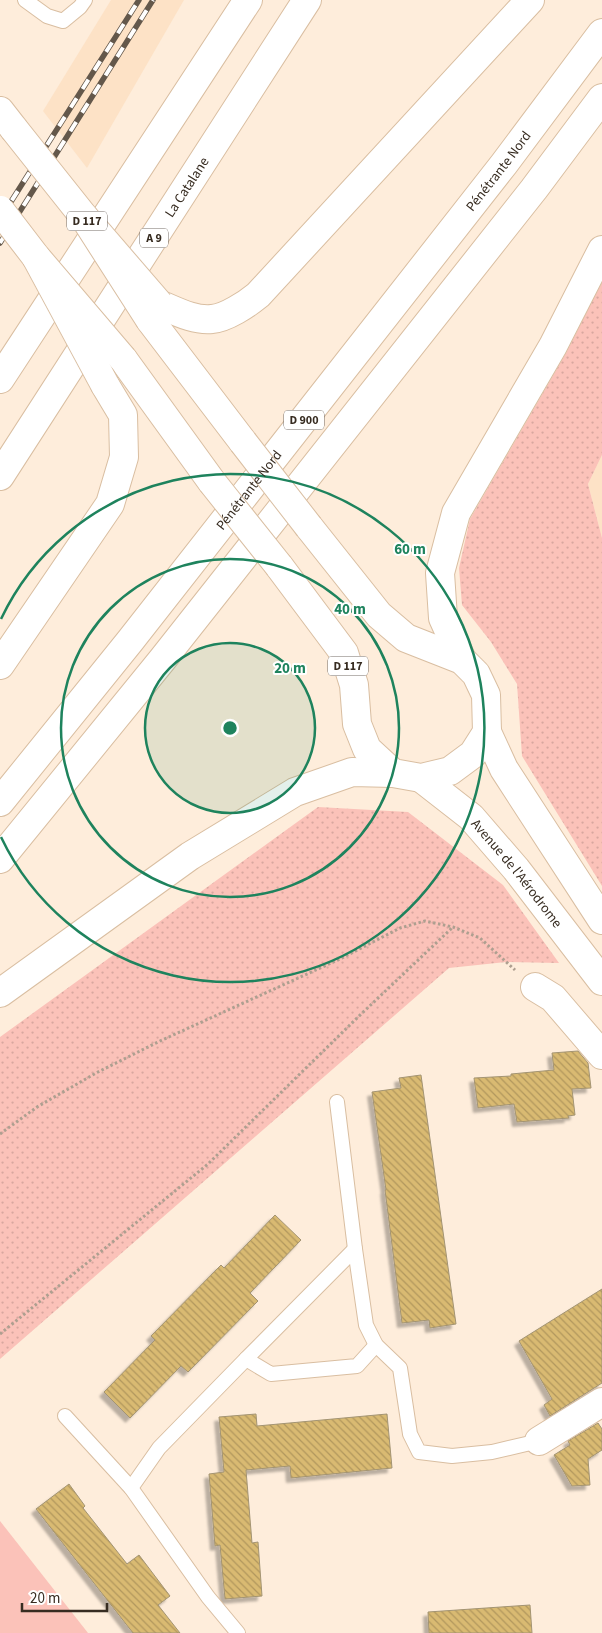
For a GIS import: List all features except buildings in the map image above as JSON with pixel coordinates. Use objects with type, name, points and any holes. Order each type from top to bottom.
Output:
[{"type":"main road","points":[[0,379],[248,0]]},
{"type":"main road","name":"La Catalane","points":[[0,476],[307,0]]},
{"type":"main road","points":[[154,312],[213,320],[242,308],[258,296],[530,0]]},
{"type":"main road","name":"Pénétrante Nord","points":[[0,802],[179,579],[504,164],[602,32]]},
{"type":"main road","name":"D 900","points":[[0,859],[156,668],[492,243],[602,98]]},
{"type":"main road","name":"D 117","points":[[7,120],[84,216],[154,312]]},
{"type":"main road","name":"D 117","points":[[0,210],[36,257],[123,358],[212,482],[279,566],[344,653],[354,685],[357,724],[367,749],[393,773]]},
{"type":"main road","points":[[602,250],[553,346],[456,513],[440,573],[443,618],[462,660],[476,674],[486,696],[487,732],[504,769],[602,920]]},
{"type":"main road","points":[[0,665],[110,504],[124,457],[123,415],[36,257]]},
{"type":"main road","points":[[154,312],[243,442],[379,616],[406,638],[462,660]]},
{"type":"main road","points":[[0,993],[190,856],[295,792],[352,772],[393,773],[421,778],[450,770],[472,754],[487,732]]},
{"type":"main road","name":"Avenue de l'Aérodrome","points":[[421,778],[471,817],[516,869],[602,980]]},
{"type":"main road","points":[[534,987],[553,998],[602,1055]]},
{"type":"main road","points":[[539,1441],[602,1402]]},
{"type":"lane","points":[[25,0],[47,16],[63,20],[80,7],[85,0]]},
{"type":"lane","points":[[337,1102],[366,1325],[376,1345],[400,1368],[410,1434],[419,1452],[452,1456],[492,1452],[539,1441]]},
{"type":"lane","points":[[131,1488],[159,1448],[355,1249]]},
{"type":"lane","points":[[246,1359],[271,1374],[357,1366],[376,1345]]},
{"type":"lane","points":[[66,1416],[131,1488],[208,1597],[238,1633]]},
{"type":"path","points":[[0,1134],[37,1107],[96,1073],[400,928],[425,921],[453,927],[480,938],[534,987]]},
{"type":"path","points":[[0,1334],[208,1164],[358,1016],[453,927]]},
{"type":"shaded area","points":[[111,0],[184,0],[87,168],[43,111]]},
{"type":"shaded area","points":[[602,282],[602,455],[588,484],[602,538],[602,886],[522,756],[517,684],[491,642],[462,605],[459,568],[470,519],[566,353]]},
{"type":"shaded area","points":[[602,455],[602,538],[588,484]]},
{"type":"shaded area","points":[[318,807],[408,812],[503,885],[559,963],[506,962],[449,968],[0,1359],[0,1037]]},
{"type":"shaded area","points":[[0,1521],[88,1633],[0,1633]]},
{"type":"railway","points":[[0,219],[139,0]]},
{"type":"railway","points":[[0,243],[153,0]]}]
